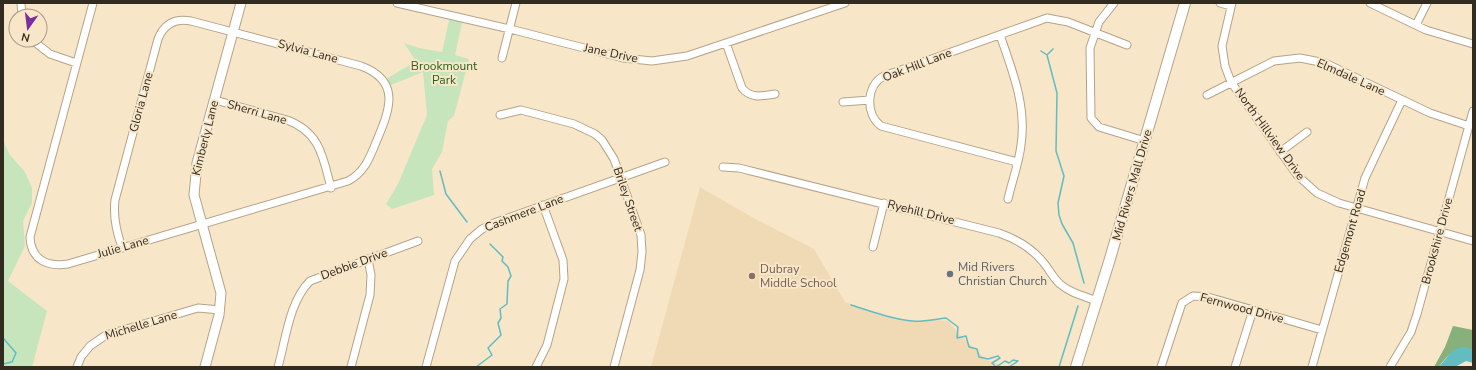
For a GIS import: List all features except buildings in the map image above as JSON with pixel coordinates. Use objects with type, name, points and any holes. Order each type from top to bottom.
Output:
[{"type":"main road","name":"Mid Rivers Mall Drive","points":[[1076,367],[1145,141],[1185,3]]},
{"type":"street","name":"Julie Lane","points":[[93,3],[32,226],[30,244],[36,257],[50,265],[57,265],[331,188],[355,177],[368,163],[390,107],[388,90],[380,77]]},
{"type":"street","name":"Kimberly Lane","points":[[205,367],[220,310],[220,288],[194,195],[194,180],[240,3]]},
{"type":"street","name":"Jane Drive","points":[[397,3],[636,60],[670,60],[726,43],[825,6],[845,3]]},
{"type":"street","points":[[502,58],[516,3]]},
{"type":"street","points":[[1114,3],[1106,11],[1095,32],[1090,53],[1091,118],[1099,127],[1145,141]]},
{"type":"street","points":[[1220,3],[1231,5]]},
{"type":"street","points":[[1370,3],[1434,33],[1473,44]]},
{"type":"street","points":[[1416,25],[1427,3]]},
{"type":"street","name":"North Hillview Drive","points":[[1231,5],[1222,46],[1225,66],[1231,82],[1298,175],[1317,193],[1326,198],[1355,208],[1473,241]]},
{"type":"street","name":"Oak Hill Lane","points":[[870,100],[872,86],[884,76],[1047,18],[1068,22],[1127,45]]},
{"type":"street","name":"Gloria Lane","points":[[122,247],[113,213],[115,200],[161,31],[174,21],[182,19],[233,32]]},
{"type":"street","name":"Sylvia Lane","points":[[233,32],[361,66],[373,71],[380,77]]},
{"type":"street","points":[[1000,35],[1014,74],[1021,104],[1023,129],[1018,162],[1008,199]]},
{"type":"street","points":[[726,43],[742,88],[746,93],[752,96],[775,94]]},
{"type":"street","points":[[42,48],[50,54],[76,63]]},
{"type":"street","name":"Elmdale Lane","points":[[1207,95],[1274,61],[1300,58],[1325,63],[1402,100],[1444,118],[1469,126]]},
{"type":"street","name":"Sherri Lane","points":[[215,100],[287,120],[297,124],[308,132],[320,149],[331,188]]},
{"type":"street","points":[[843,102],[870,100],[874,119],[881,126],[1018,162]]},
{"type":"street","name":"Edgemont Road","points":[[1312,367],[1355,208],[1365,178],[1402,100]]},
{"type":"street","name":"Briley Street","points":[[500,115],[521,110],[586,128],[595,134],[609,149],[641,235],[642,252],[640,270],[614,367]]},
{"type":"street","name":"Brookshire Drive","points":[[1390,367],[1405,343],[1418,314],[1473,111]]},
{"type":"street","points":[[1280,152],[1307,132]]},
{"type":"street","name":"Cashmere Lane","points":[[426,367],[450,275],[461,249],[482,229],[543,205],[665,162]]},
{"type":"street","name":"Ryehill Drive","points":[[723,167],[739,168],[999,232],[1018,241],[1037,255],[1059,284],[1075,293],[1097,301]]},
{"type":"street","points":[[873,247],[884,203]]},
{"type":"street","points":[[536,367],[547,345],[564,274],[563,260],[543,205]]},
{"type":"street","name":"Debbie Drive","points":[[278,367],[295,304],[304,287],[320,276],[418,241]]},
{"type":"street","points":[[351,367],[370,295],[371,275],[368,259]]},
{"type":"street","name":"Fernwood Drive","points":[[1161,367],[1182,303],[1189,297],[1208,297],[1322,330]]},
{"type":"street","name":"Michelle Lane","points":[[77,367],[81,357],[90,346],[106,335],[198,308],[220,310]]},
{"type":"street","points":[[1235,367],[1253,310]]},
{"type":"shaded area","name":"Dubray Middle School","points":[[700,187],[750,216],[814,249],[845,302],[879,315],[916,322],[934,320],[948,321],[963,338],[987,360],[1005,367],[651,367]]},
{"type":"green space","name":"Brookmount Park","points":[[450,16],[463,18],[455,55],[469,59],[454,116],[448,121],[442,152],[432,169],[434,195],[392,209],[386,204],[398,184],[427,115],[423,72],[386,87],[383,81],[416,61],[404,43],[419,48],[442,52]]},
{"type":"green space","points":[[3,140],[10,155],[25,172],[32,188],[32,203],[23,221],[25,246],[8,281],[47,311],[32,367],[3,367]]},
{"type":"green space","points":[[1453,326],[1473,330],[1473,351],[1468,348],[1458,349],[1449,354],[1439,367],[1434,367],[1445,347]]},
{"type":"water","points":[[1461,347],[1468,347],[1473,351],[1473,363],[1466,361],[1455,367],[1439,367],[1452,351]]},
{"type":"waterway","points":[[1047,55],[1053,49]]},
{"type":"waterway","points":[[1041,51],[1047,55],[1057,93],[1056,151],[1064,176],[1058,203],[1059,215],[1062,224],[1073,243],[1084,283]]},
{"type":"waterway","points":[[3,159],[3,164]]},
{"type":"waterway","points":[[440,171],[446,194],[467,222]]},
{"type":"waterway","points":[[476,367],[492,355],[488,348],[501,335],[498,323],[501,318],[500,309],[507,304],[508,281],[511,276],[508,267],[502,261],[503,257],[490,244]]},
{"type":"waterway","points":[[851,305],[904,320],[921,321],[946,318],[958,327],[957,338],[966,336],[969,347],[977,349],[979,357],[988,359],[998,356],[1000,358],[992,363],[996,367]]},
{"type":"waterway","points":[[1059,367],[1078,306]]},
{"type":"waterway","points":[[3,338],[16,353],[12,362],[3,364]]},
{"type":"waterway","points":[[996,367],[1005,361],[1009,363],[1013,360],[1018,361],[1009,367]]},
{"type":"place","name":"Mid Rivers Christian Church","points":[[950,274]]},
{"type":"place","name":"Dubray Middle School","points":[[752,276]]}]
